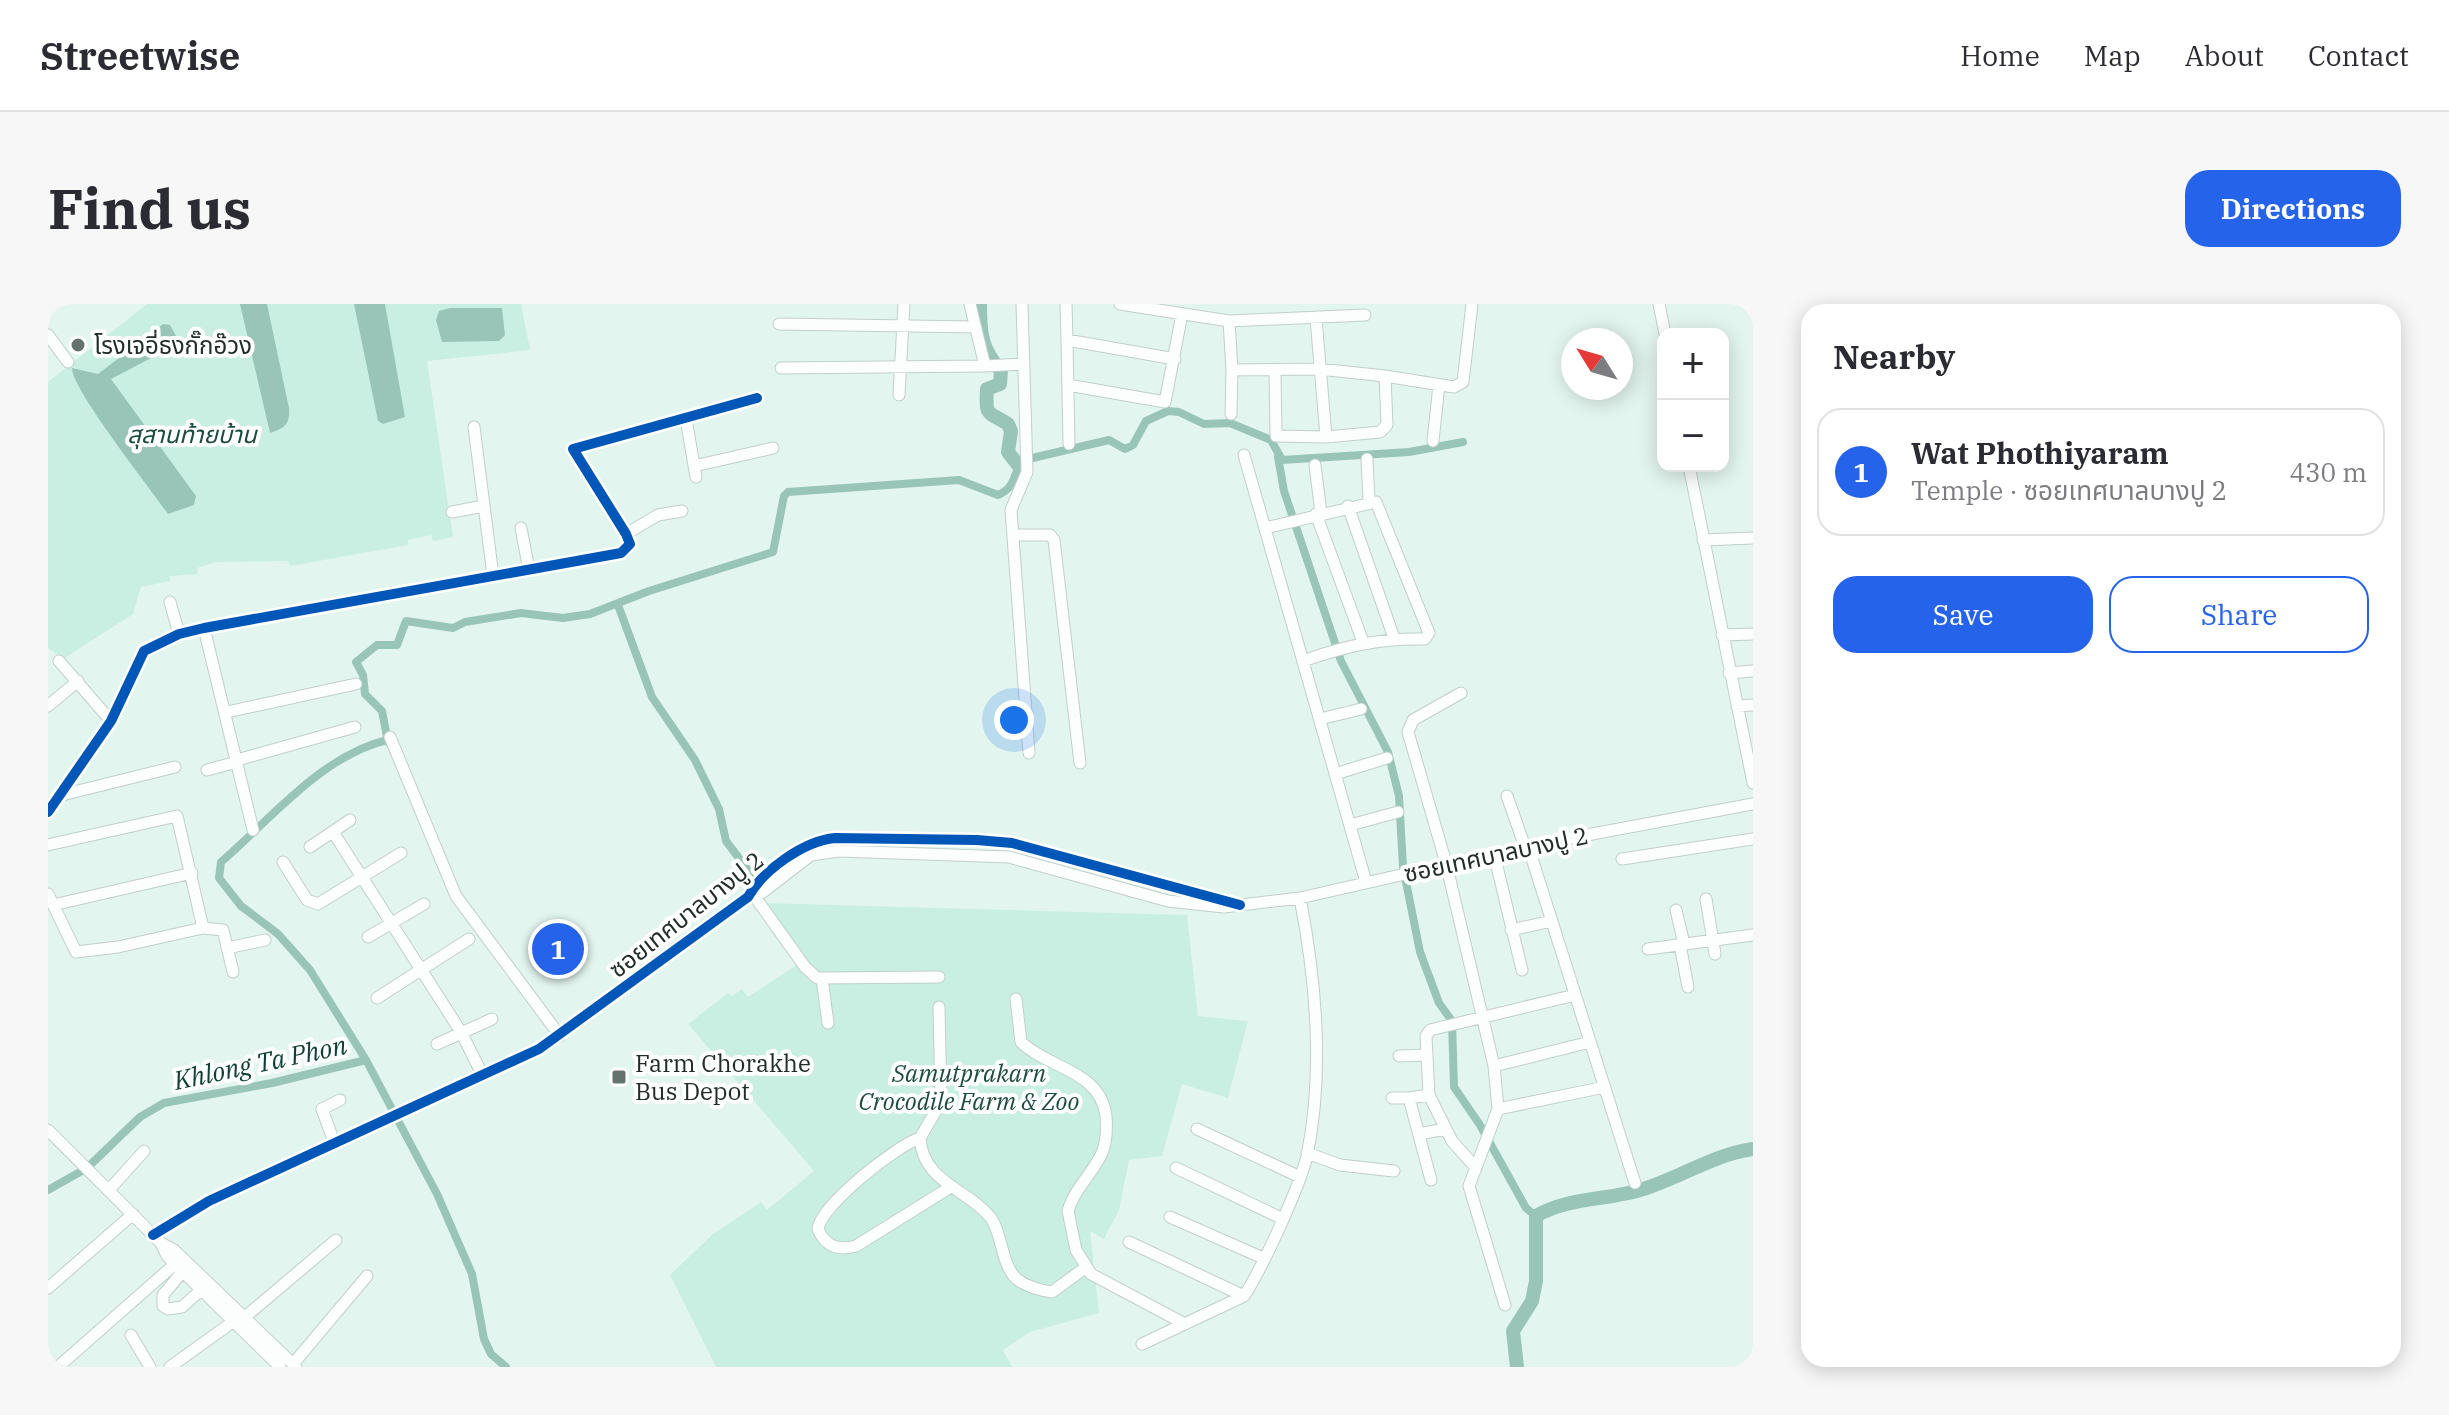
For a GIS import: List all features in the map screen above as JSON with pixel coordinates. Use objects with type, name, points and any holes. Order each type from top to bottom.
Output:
[{"type":"street","points":[[899,395],[904,304]]},
{"type":"street","points":[[970,304],[985,366]]},
{"type":"street","points":[[1022,304],[1027,472],[1012,505],[1029,753]]},
{"type":"street","points":[[1066,304],[1069,444]]},
{"type":"street","points":[[1120,304],[1229,321],[1365,315]]},
{"type":"street","points":[[1232,370],[1319,369],[1458,387],[1463,382],[1472,304]]},
{"type":"street","points":[[1659,304],[1664,328]]},
{"type":"street","points":[[1068,385],[1162,403],[1168,399],[1182,314]]},
{"type":"street","points":[[1316,318],[1326,437]]},
{"type":"street","points":[[1229,321],[1231,414]]},
{"type":"street","points":[[779,324],[902,323],[975,327]]},
{"type":"street","points":[[48,335],[68,362]]},
{"type":"street","points":[[1067,340],[1175,359]]},
{"type":"street","points":[[781,368],[1024,364]]},
{"type":"street","points":[[1275,371],[1276,436],[1326,437],[1384,430],[1385,376]]},
{"type":"street","points":[[1433,441],[1439,385]]},
{"type":"street","points":[[48,812],[111,721],[144,651],[179,634],[204,628],[621,553],[630,544],[626,534],[573,449],[757,398]]},
{"type":"street","points":[[686,419],[695,471],[773,448]]},
{"type":"street","points":[[474,427],[493,576]]},
{"type":"street","points":[[1244,455],[1366,882]]},
{"type":"street","points":[[1367,459],[1369,500]]},
{"type":"street","points":[[1315,465],[1318,514],[1363,642]]},
{"type":"street","points":[[1690,472],[1753,783]]},
{"type":"street","points":[[1265,528],[1369,500],[1378,504],[1429,633],[1425,639],[1394,638],[1363,642],[1303,661]]},
{"type":"street","points":[[452,512],[484,506]]},
{"type":"street","points":[[1348,506],[1394,638]]},
{"type":"street","points":[[626,534],[658,515],[682,511]]},
{"type":"street","points":[[521,528],[529,570]]},
{"type":"street","points":[[1013,535],[1050,535],[1054,540],[1080,763]]},
{"type":"street","points":[[1703,540],[1753,538]]},
{"type":"street","points":[[170,602],[179,634]]},
{"type":"street","points":[[204,628],[227,712],[253,830]]},
{"type":"street","points":[[1722,635],[1753,634]]},
{"type":"street","points":[[59,661],[111,721]]},
{"type":"street","points":[[1729,673],[1753,671]]},
{"type":"street","points":[[49,702],[78,681]]},
{"type":"street","points":[[227,712],[356,684]]},
{"type":"street","points":[[1461,693],[1413,720],[1408,732],[1446,863],[1494,1066],[1498,1109],[1469,1186],[1505,1305]]},
{"type":"street","points":[[1737,706],[1753,705]]},
{"type":"street","points":[[1320,719],[1361,709]]},
{"type":"street","points":[[207,770],[355,727]]},
{"type":"street","points":[[390,737],[456,896],[560,1036]]},
{"type":"street","points":[[1335,774],[1387,758]]},
{"type":"street","points":[[62,795],[175,767]]},
{"type":"street","points":[[1507,796],[1552,921],[1635,1183]]},
{"type":"street","name":"ซอยเทศบาลบางปู 2","points":[[157,1239],[190,1210],[560,1036],[811,855],[839,851],[1009,857],[1168,901],[1208,908],[1300,898],[1526,846],[1753,804]]},
{"type":"street","points":[[1350,825],[1398,812]]},
{"type":"street","points":[[48,845],[172,815],[179,818],[203,928]]},
{"type":"street","points":[[310,847],[350,820]]},
{"type":"street","points":[[333,832],[461,1032],[482,1074]]},
{"type":"street","points":[[1622,859],[1753,839]]},
{"type":"street","points":[[283,862],[311,903],[318,904],[401,853]]},
{"type":"street","points":[[1494,854],[1522,970]]},
{"type":"street","points":[[192,873],[50,900],[76,952],[118,947],[203,928],[221,928],[233,972]]},
{"type":"street","points":[[752,897],[805,967],[822,979],[939,977]]},
{"type":"street","points":[[1142,1344],[1244,1296],[1300,1177],[1307,1153],[1315,1023],[1300,898]]},
{"type":"street","points":[[1706,899],[1715,954]]},
{"type":"street","points":[[368,937],[424,904]]},
{"type":"street","points":[[1676,910],[1688,987]]},
{"type":"street","points":[[1511,930],[1552,921]]},
{"type":"street","points":[[1648,949],[1753,935]]},
{"type":"street","points":[[377,998],[469,939]]},
{"type":"street","points":[[227,948],[265,940]]},
{"type":"street","points":[[822,979],[828,1023]]},
{"type":"street","points":[[1476,1168],[1445,1129],[1429,1095],[1427,1055],[1430,1030],[1575,995]]},
{"type":"street","points":[[1016,999],[1021,1042],[1083,1078],[1093,1086],[1105,1108],[1106,1139],[1101,1154],[1068,1211],[1076,1250],[1085,1268],[1185,1324]]},
{"type":"street","points":[[939,1007],[941,1102],[920,1138],[889,1154],[823,1214],[818,1229],[822,1239],[839,1248],[856,1246],[949,1188]]},
{"type":"street","points":[[437,1044],[492,1019]]},
{"type":"street","points":[[1494,1066],[1590,1042]]},
{"type":"street","points":[[1399,1056],[1427,1055]]},
{"type":"street","points":[[1498,1109],[1605,1087]]},
{"type":"street","points":[[1392,1098],[1429,1095]]},
{"type":"street","points":[[1409,1098],[1431,1180]]},
{"type":"street","points":[[334,1142],[322,1109],[340,1100]]},
{"type":"street","points":[[1197,1129],[1300,1177]]},
{"type":"street","points":[[1419,1134],[1445,1129]]},
{"type":"street","points":[[48,1130],[157,1239],[201,1290],[295,1366],[367,1276]]},
{"type":"street","points":[[920,1138],[925,1158],[949,1188],[990,1217],[1019,1281],[1052,1292],[1085,1268]]},
{"type":"street","points":[[109,1190],[144,1151]]},
{"type":"street","points":[[1307,1153],[1340,1165],[1394,1171]]},
{"type":"street","points":[[1176,1168],[1281,1218]]},
{"type":"street","points":[[48,1288],[133,1214]]},
{"type":"street","points":[[1170,1217],[1263,1258]]},
{"type":"street","points":[[157,1239],[174,1250],[280,1367]]},
{"type":"street","points":[[170,1367],[239,1319],[336,1240]]},
{"type":"street","points":[[1129,1242],[1244,1296]]},
{"type":"street","points":[[179,1268],[163,1295],[163,1306],[175,1310],[201,1290]]},
{"type":"street","points":[[58,1367],[179,1268]]},
{"type":"street","points":[[131,1335],[150,1367]]},
{"type":"green space","name":"สุสานท้ายบ้าน","points":[[147,304],[521,304],[530,350],[427,361],[453,537],[433,541],[431,535],[408,540],[408,545],[290,566],[288,561],[216,562],[197,568],[198,574],[170,576],[170,581],[141,587],[133,614],[63,659],[48,648],[48,382]]},
{"type":"green space","name":"Samutprakarn Crocodile Farm & Zoo","points":[[764,903],[1187,915],[1198,1016],[1248,1021],[1228,1098],[1182,1084],[1162,1156],[1129,1160],[1119,1210],[1104,1239],[1090,1231],[1099,1313],[1030,1332],[1003,1350],[1012,1367],[716,1367],[670,1275],[713,1234],[761,1202],[767,1210],[814,1171],[688,1024],[728,993],[732,996],[742,989],[748,997],[804,960]]},
{"type":"shaded area","points":[[240,304],[267,304],[289,408],[286,425],[270,433]]},
{"type":"shaded area","points":[[354,304],[385,304],[405,417],[383,424],[378,421]]},
{"type":"shaded area","points":[[450,308],[502,308],[505,335],[499,341],[442,342],[436,320],[439,311]]},
{"type":"shaded area","points":[[163,324],[170,325],[180,343],[111,379],[196,496],[194,505],[168,514],[98,417],[75,380],[72,368],[98,374]]},
{"type":"waterway","points":[[980,304],[983,340],[1001,371],[1000,384],[987,389],[987,409],[1008,424],[1011,431],[1008,452],[1018,465]]},
{"type":"waterway","points":[[388,742],[382,711],[365,694],[363,675],[356,662],[377,645],[397,645],[406,621],[453,628],[465,622],[521,613],[563,618],[590,614],[649,591],[773,552],[784,496],[788,492],[959,480],[998,495],[1012,483],[1024,460],[1109,440],[1125,449],[1133,445],[1146,421],[1168,411],[1179,412],[1204,424],[1230,423],[1271,440],[1282,460],[1409,452],[1463,442]]},
{"type":"waterway","points":[[1278,457],[1284,491],[1341,661],[1388,752],[1399,796],[1403,867]]},
{"type":"waterway","points":[[618,605],[652,697],[695,760],[719,809],[726,841],[751,874]]},
{"type":"waterway","points":[[387,740],[340,760],[298,791],[221,862],[219,878],[241,906],[278,934],[310,970],[366,1060],[437,1194],[472,1274],[484,1339],[491,1354],[506,1367]]},
{"type":"waterway","points":[[1405,877],[1420,952],[1439,1003],[1452,1021],[1454,1087],[1480,1125],[1526,1208],[1536,1216]]},
{"type":"waterway","name":"Khlong Ta Phon","points":[[48,1190],[87,1168],[140,1117],[164,1103],[272,1083],[366,1060]]},
{"type":"waterway","points":[[1517,1367],[1513,1331],[1532,1301],[1536,1281],[1536,1216],[1573,1203],[1637,1191],[1723,1157],[1753,1149]]},
{"type":"cycle path","points":[[48,812],[111,721],[144,651],[179,634],[204,628],[621,553],[630,544],[626,534],[573,449],[757,398]]},
{"type":"cycle path","points":[[153,1235],[209,1201],[539,1049],[748,897],[764,877],[786,858],[823,840],[977,840],[1012,843],[1240,905]]},
{"type":"place","name":"โรงเจอี่ธงกั๊กอ๊วง","points":[[78,345]]},
{"type":"place","name":"Wat Phothiyaram","points":[[558,949]]},
{"type":"place","name":"Farm Chorakhe Bus Depot","points":[[619,1077]]}]
